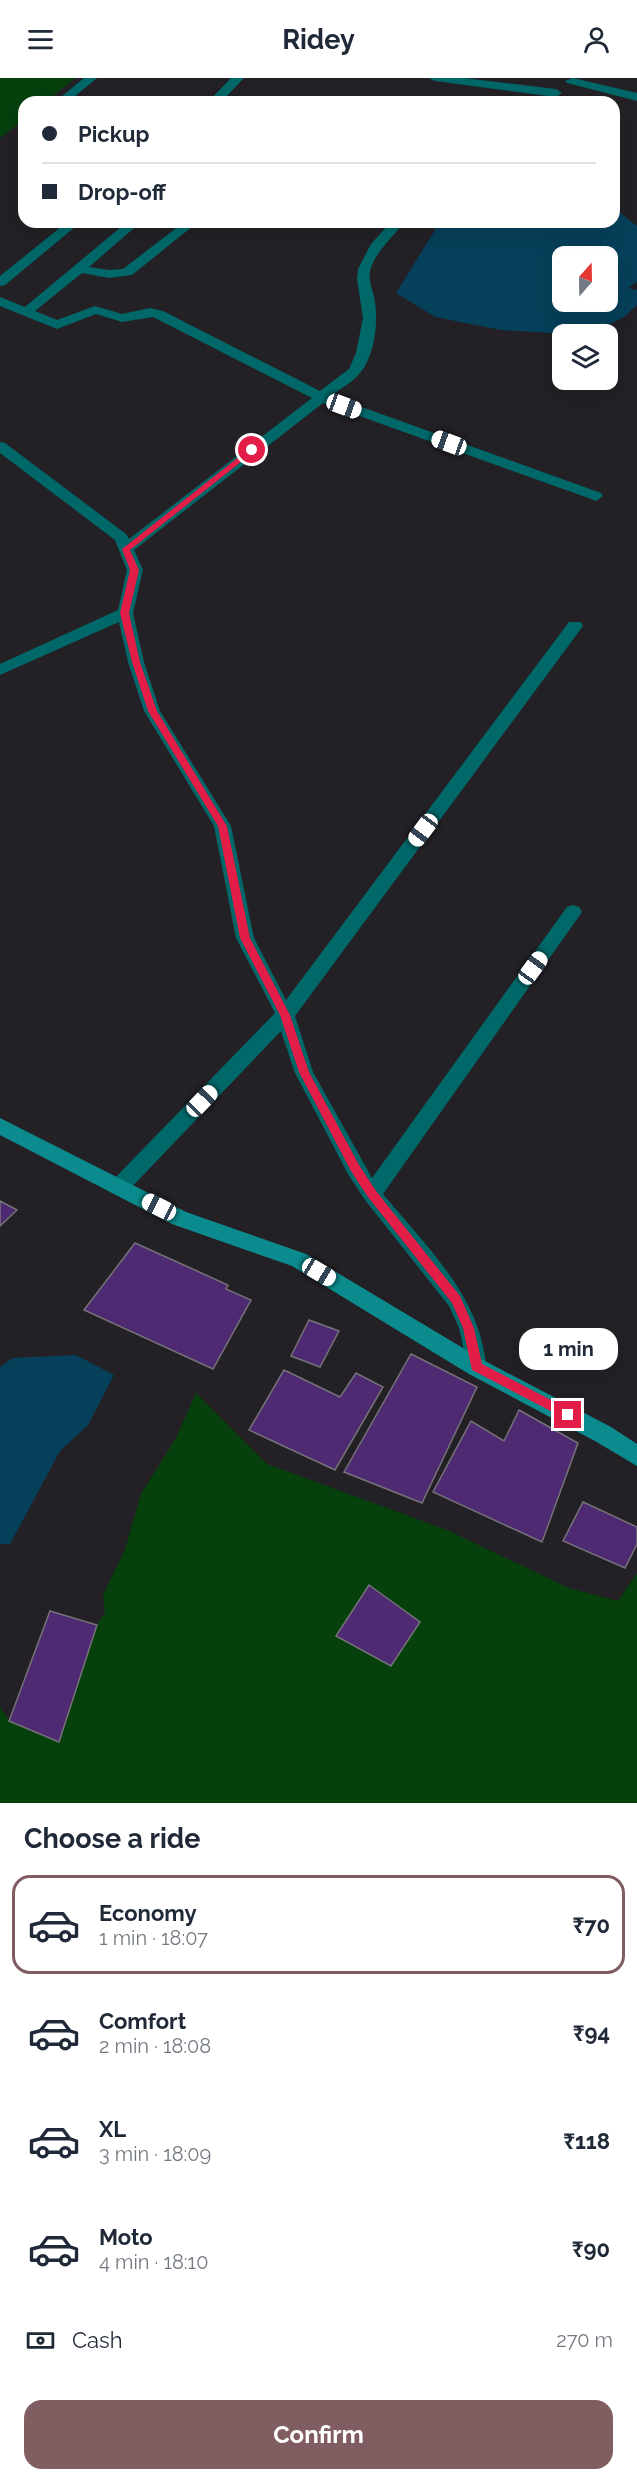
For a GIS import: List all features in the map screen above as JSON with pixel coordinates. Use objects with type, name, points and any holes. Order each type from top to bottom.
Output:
[{"type":"street","points":[[68,96],[91,78]]},
{"type":"street","points":[[220,96],[238,78]]},
{"type":"street","points":[[435,78],[556,93]]},
{"type":"street","points":[[552,96],[573,79],[637,97]]},
{"type":"street","points":[[0,282],[68,228]]},
{"type":"street","points":[[25,313],[128,228]]},
{"type":"street","points":[[79,268],[115,276],[127,273],[184,228]]},
{"type":"street","points":[[126,549],[355,370],[366,352],[370,330],[368,298],[363,277],[369,258],[393,228]]},
{"type":"street","points":[[0,301],[57,325],[95,310],[122,318],[150,312],[158,314],[322,398],[596,496]]},
{"type":"street","points":[[0,446],[121,537],[135,570],[124,613],[136,662],[152,711],[222,826],[245,938],[285,1015],[304,1072],[355,1168],[372,1194],[456,1300],[469,1328],[476,1367]]},
{"type":"street","points":[[0,670],[124,613]]},
{"type":"street","points":[[119,1187],[285,1015],[575,626]]},
{"type":"street","points":[[372,1194],[573,912]]},
{"type":"street","points":[[0,1126],[179,1218],[299,1260],[476,1367],[603,1434],[637,1456]]},
{"type":"green space","points":[[0,78],[75,78],[53,96],[18,96],[18,124],[0,138]]},
{"type":"green space","points":[[196,1393],[267,1464],[447,1530],[569,1588],[618,1601],[637,1573],[637,1803],[0,1803],[0,1707],[9,1721],[59,1741],[97,1625],[105,1612],[103,1595],[125,1550],[141,1494],[176,1438]]},
{"type":"water","points":[[620,213],[637,226],[637,282],[628,288],[637,290],[637,305],[624,317],[610,324],[552,324],[552,333],[501,330],[435,317],[396,293],[436,228],[620,228]]},
{"type":"water","points":[[76,1355],[114,1375],[88,1425],[60,1451],[10,1544],[0,1544],[0,1367],[13,1358]]},
{"type":"building","points":[[0,1201],[17,1210],[0,1226]]},
{"type":"building","points":[[135,1243],[228,1285],[226,1289],[251,1300],[213,1369],[84,1310]]},
{"type":"building","points":[[309,1320],[339,1331],[320,1367],[291,1356]]},
{"type":"building","points":[[411,1354],[477,1387],[422,1503],[344,1472]]},
{"type":"building","points":[[284,1370],[340,1397],[356,1373],[383,1387],[335,1470],[249,1430]]},
{"type":"building","points":[[519,1410],[578,1443],[542,1542],[433,1492],[471,1421],[504,1441]]},
{"type":"building","points":[[583,1502],[637,1527],[637,1544],[625,1568],[563,1541]]},
{"type":"building","points":[[369,1585],[420,1622],[391,1666],[336,1636]]},
{"type":"building","points":[[50,1611],[97,1625],[59,1742],[9,1721]]},
{"type":"route","points":[[252,450],[126,549],[135,570],[124,613],[136,662],[152,711],[222,826],[245,938],[285,1015],[304,1072],[355,1168],[372,1194],[456,1300],[469,1328],[476,1367],[568,1415]]}]
